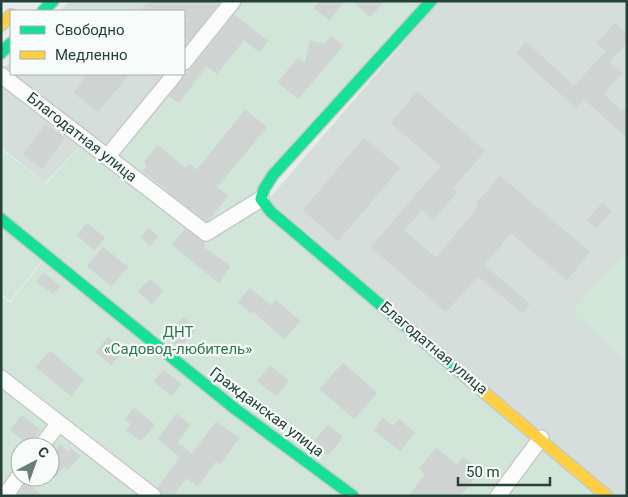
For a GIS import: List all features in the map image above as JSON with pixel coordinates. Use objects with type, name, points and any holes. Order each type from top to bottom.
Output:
[{"type":"main road","points":[[44,10],[53,1]]},
{"type":"main road","points":[[262,200],[264,189],[273,175],[430,1]]},
{"type":"main road","points":[[1,25],[10,16]]},
{"type":"main road","points":[[1,53],[10,44]]},
{"type":"main road","name":"Благодатная улица","points":[[262,200],[271,212],[541,438],[607,496]]},
{"type":"main road","name":"Гражданская улица","points":[[1,219],[234,408],[353,496]]},
{"type":"street","points":[[185,61],[233,1]]},
{"type":"street","name":"Благодатная улица","points":[[1,75],[206,233],[262,200]]},
{"type":"street","points":[[107,157],[173,75]]},
{"type":"street","points":[[1,378],[153,496]]},
{"type":"street","points":[[48,437],[58,424]]},
{"type":"street","points":[[498,496],[541,438]]},
{"type":"shaded area","points":[[70,1],[229,1],[185,55],[185,10],[61,10]]},
{"type":"shaded area","points":[[439,1],[627,1],[627,496],[616,496],[268,200]]},
{"type":"shaded area","points":[[10,62],[10,75],[168,75],[107,150],[89,136],[45,183],[1,147],[1,71]]},
{"type":"green space","name":"ДНТ «Садовод-любитель»","points":[[238,1],[427,1],[253,200],[599,496],[1,496],[1,296],[10,303],[49,253],[1,217],[1,149],[46,184],[83,143],[108,163],[179,75],[185,75],[185,68]]},
{"type":"green space","points":[[1,223],[44,258],[10,301],[1,294]]},
{"type":"green space","points":[[627,250],[627,360],[572,312]]},
{"type":"building","points":[[148,1],[221,1],[189,41],[185,37],[185,25],[189,20],[185,17],[185,10],[141,10]]},
{"type":"building","points":[[320,1],[345,1],[329,20],[314,8]]},
{"type":"building","points":[[353,1],[384,1],[370,17]]},
{"type":"building","points":[[234,15],[268,41],[259,52],[244,40],[217,74],[206,66],[179,103],[169,96]]},
{"type":"building","points":[[615,23],[627,34],[627,43],[609,62],[622,73],[603,94],[622,111],[627,105],[627,138],[584,99],[576,108],[516,53],[526,42],[574,86],[606,51],[597,43]]},
{"type":"building","points":[[331,36],[343,46],[298,99],[278,82],[298,58],[305,63],[310,41],[324,44]]},
{"type":"building","points":[[86,75],[128,75],[98,112],[74,93]]},
{"type":"building","points":[[417,92],[485,151],[453,188],[457,192],[433,220],[422,210],[404,230],[436,258],[479,206],[476,204],[500,176],[590,252],[567,280],[511,233],[484,265],[530,304],[522,313],[478,276],[446,312],[371,247],[441,166],[391,123]]},
{"type":"building","points":[[245,110],[267,127],[217,187],[228,196],[207,222],[143,171],[147,165],[144,162],[158,145],[185,168],[189,164],[197,170]]},
{"type":"building","points":[[46,124],[65,138],[42,169],[23,154]]},
{"type":"building","points":[[364,138],[400,168],[338,241],[303,210]]},
{"type":"building","points":[[602,203],[611,211],[596,228],[587,221]]},
{"type":"building","points":[[87,223],[105,238],[94,250],[77,235]]},
{"type":"building","points":[[149,228],[158,237],[150,246],[141,237]]},
{"type":"building","points":[[185,229],[205,244],[203,247],[230,266],[219,283],[172,245]]},
{"type":"building","points":[[103,247],[128,267],[111,286],[87,266]]},
{"type":"building","points":[[44,273],[60,286],[53,294],[36,281]]},
{"type":"building","points":[[150,279],[163,291],[152,304],[138,291]]},
{"type":"building","points":[[250,288],[271,306],[276,300],[300,321],[284,339],[253,311],[251,313],[238,302]]},
{"type":"building","points":[[183,317],[196,329],[180,348],[166,337]]},
{"type":"building","points":[[108,337],[124,350],[111,365],[96,352]]},
{"type":"building","points":[[50,351],[84,380],[71,396],[36,367]]},
{"type":"building","points":[[343,363],[377,393],[354,419],[320,389]]},
{"type":"building","points":[[270,366],[289,381],[276,396],[257,381]]},
{"type":"building","points":[[163,370],[181,384],[172,396],[154,382]]},
{"type":"building","points":[[134,408],[155,425],[141,441],[126,430],[131,424],[125,419]]},
{"type":"building","points":[[176,414],[190,425],[177,443],[192,454],[216,422],[239,438],[220,464],[216,461],[198,486],[186,478],[173,496],[162,496],[158,488],[180,457],[158,439]]},
{"type":"building","points":[[22,415],[40,430],[35,437],[19,437],[10,430]]},
{"type":"building","points":[[383,418],[393,426],[399,419],[415,433],[400,451],[374,430]]},
{"type":"building","points":[[328,425],[343,437],[328,455],[313,443]]},
{"type":"building","points":[[60,445],[68,452],[71,449],[80,456],[68,470],[64,467],[60,472]]},
{"type":"building","points":[[436,448],[457,465],[463,457],[480,471],[460,496],[409,496],[425,474],[419,469]]},
{"type":"building","points":[[23,487],[32,487],[43,496],[17,496]]},
{"type":"traffic: fast","points":[[44,10],[53,1]]},
{"type":"traffic: fast","points":[[431,1],[273,175],[264,189],[261,199],[271,212],[467,378]]},
{"type":"traffic: fast","points":[[1,53],[10,44]]},
{"type":"traffic: fast","points":[[1,219],[234,408],[353,496]]},
{"type":"traffic: slow","points":[[1,25],[10,16]]},
{"type":"traffic: slow","points":[[467,378],[607,496]]}]
